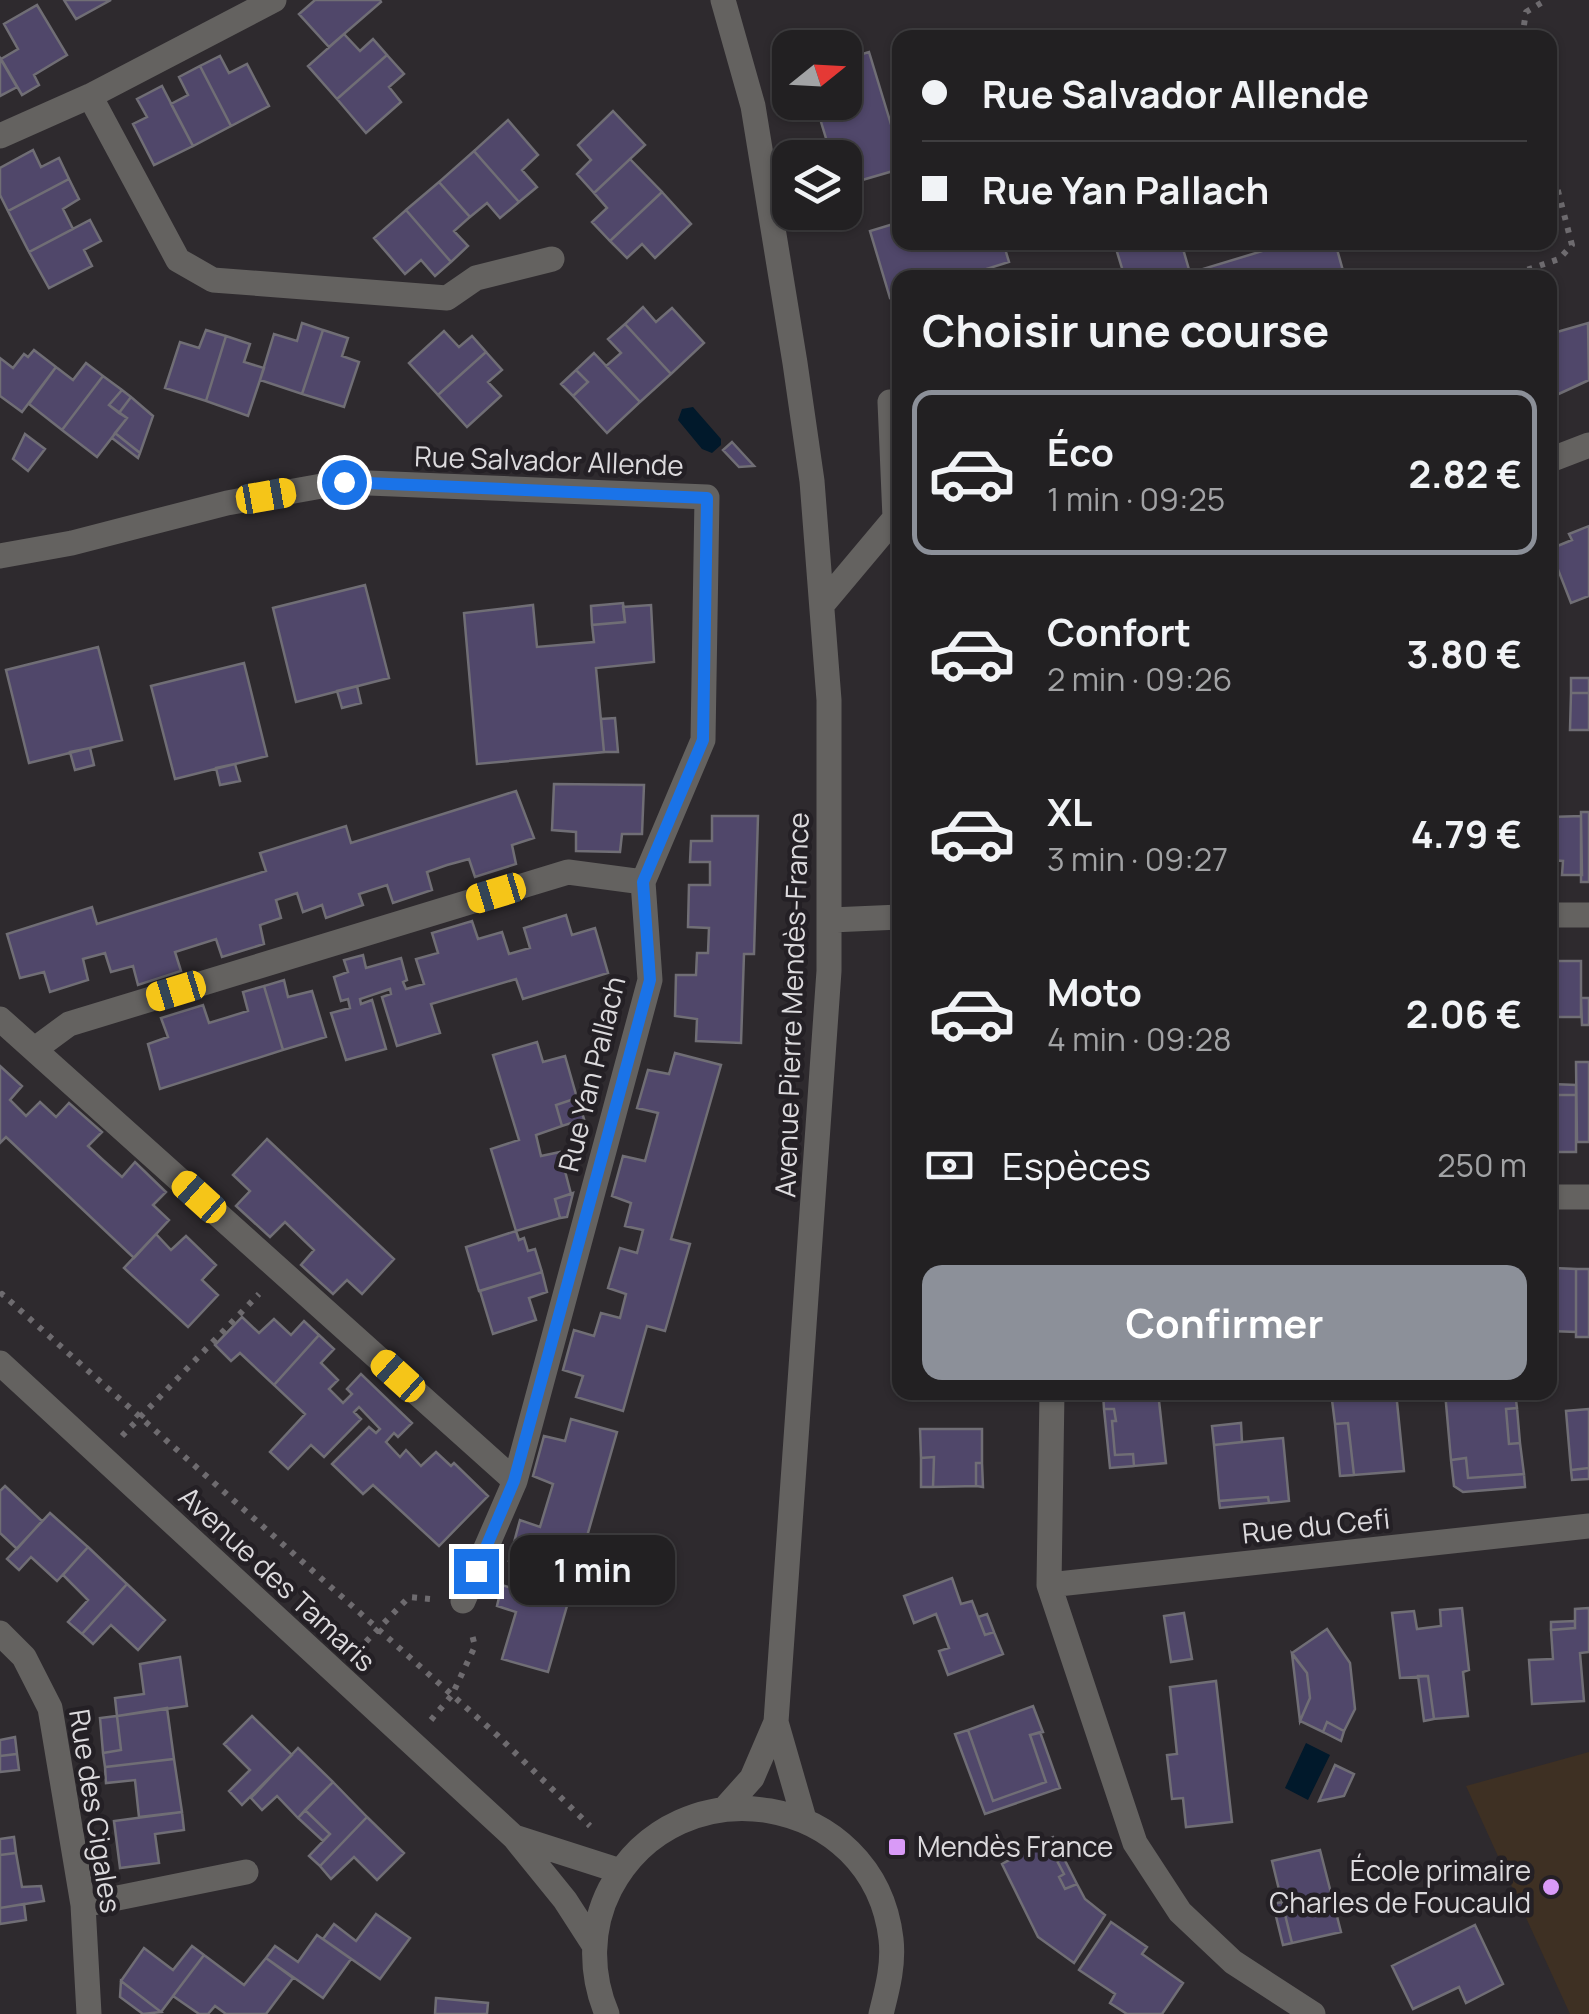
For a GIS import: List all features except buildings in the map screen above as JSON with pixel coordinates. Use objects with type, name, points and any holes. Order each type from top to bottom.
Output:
[{"type":"street","points":[[0,136],[90,96],[274,0]]},
{"type":"street","name":"Avenue Pierre Mendès-France","points":[[722,0],[753,106],[812,482],[829,700],[831,920],[820,1128],[776,1722],[752,1778],[726,1808]]},
{"type":"street","points":[[90,96],[178,260],[214,280],[447,298],[476,278],[552,259]]},
{"type":"street","points":[[890,402],[892,448]]},
{"type":"street","points":[[1557,457],[1589,446]]},
{"type":"street","name":"Rue Salvador Allende","points":[[0,556],[72,543],[227,503],[344,482],[707,498],[703,740],[643,882]]},
{"type":"street","points":[[822,606],[892,522]]},
{"type":"street","points":[[35,1049],[69,1024],[568,872],[643,882]]},
{"type":"street","name":"Rue Yan Pallach","points":[[463,1601],[514,1481],[650,980],[643,882]]},
{"type":"street","points":[[1557,915],[1589,915]]},
{"type":"street","points":[[831,920],[892,917]]},
{"type":"street","points":[[0,1019],[514,1481]]},
{"type":"street","points":[[1557,1197],[1589,1197]]},
{"type":"street","name":"Avenue des Tamaris","points":[[0,1364],[514,1837],[594,1945]]},
{"type":"street","points":[[1052,1400],[1049,1585],[1136,1843],[1180,1912],[1193,1925],[1232,1962],[1313,2014]]},
{"type":"street","name":"Rue du Cefi","points":[[1049,1585],[1589,1526]]},
{"type":"street","name":"Rue des Cigales","points":[[0,1633],[24,1657],[50,1708],[83,1905],[89,2014]]},
{"type":"street","name":"Avenue Pierre Mendès-France","points":[[776,1722],[804,1819]]},
{"type":"street","points":[[607,2014],[597,1991],[594,1945],[602,1906],[622,1868],[652,1836],[688,1817],[726,1808],[766,1808],[804,1819],[836,1840],[864,1868],[882,1902],[892,1940],[890,1978],[880,2014]]},
{"type":"street","name":"Avenue des Tamaris","points":[[514,1837],[622,1868]]},
{"type":"street","points":[[83,1905],[246,1872]]},
{"type":"path","points":[[1523,30],[1526,12],[1546,0]]},
{"type":"path","points":[[1527,270],[1559,259],[1572,245],[1557,187]]},
{"type":"path","points":[[101,1458],[281,1271]]},
{"type":"path","points":[[0,1296],[452,1695],[578,1812],[622,1868]]},
{"type":"path","points":[[336,1674],[409,1597],[463,1601],[475,1646],[452,1695],[412,1743]]},
{"type":"shaded area","name":"École primaire Charles de Foucauld","points":[[1589,1752],[1589,2014],[1570,2014],[1466,1786]]},
{"type":"water","points":[[693,407],[721,439],[721,445],[712,453],[702,449],[678,420],[682,409]]},
{"type":"water","points":[[1306,1743],[1330,1755],[1308,1800],[1285,1788]]},
{"type":"place","name":"Mendès France","points":[[897,1847]]},
{"type":"place","name":"École primaire Charles de Foucauld","points":[[1551,1887]]},
{"type":"route","points":[[344,482],[707,498],[703,740],[643,882],[650,980],[514,1481],[476,1571]]}]
